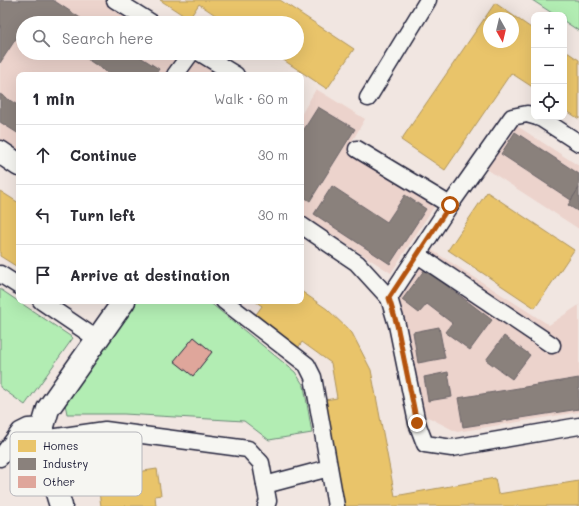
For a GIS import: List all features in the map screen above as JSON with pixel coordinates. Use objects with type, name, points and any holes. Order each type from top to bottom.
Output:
[{"type":"street","points":[[0,152],[16,163]]},
{"type":"street","points":[[43,432],[48,409],[122,304]]},
{"type":"street","points":[[58,496],[61,506]]},
{"type":"lane","points":[[115,0],[141,16]]},
{"type":"lane","points":[[368,98],[428,0]]},
{"type":"lane","points":[[177,72],[185,60]]},
{"type":"lane","points":[[211,60],[231,72]]},
{"type":"lane","points":[[389,298],[450,205],[512,117],[527,114],[531,116]]},
{"type":"lane","points":[[543,120],[579,144]]},
{"type":"lane","points":[[357,149],[450,205]]},
{"type":"lane","points":[[304,228],[357,263],[389,298],[397,325],[417,423],[425,444],[452,448],[579,426]]},
{"type":"lane","points":[[418,255],[552,345]]},
{"type":"lane","points":[[0,274],[16,284]]},
{"type":"lane","points":[[46,304],[98,339]]},
{"type":"lane","points":[[228,304],[306,366],[313,377],[336,506]]},
{"type":"lane","points":[[19,432],[28,427],[43,432],[104,430],[119,432]]},
{"type":"lane","points":[[142,435],[248,449],[261,463],[268,501],[266,506]]},
{"type":"lane","points":[[0,458],[10,444]]},
{"type":"lane","points":[[265,485],[329,468]]},
{"type":"shaded area","points":[[0,0],[120,0],[142,16],[16,16],[16,60],[205,60],[223,72],[16,72],[16,150],[0,139]]},
{"type":"shaded area","points":[[316,89],[365,119],[348,148],[437,202],[391,273],[304,217],[304,110]]},
{"type":"shaded area","points":[[514,124],[579,166],[579,229],[485,168]]},
{"type":"shaded area","points":[[427,247],[549,325],[579,305],[579,412],[457,432],[422,414],[397,298]]},
{"type":"green space","points":[[532,0],[579,0],[579,31],[567,23],[567,12],[550,12]]},
{"type":"green space","points":[[0,289],[16,300],[16,304],[22,304],[73,338],[25,405],[0,387]]},
{"type":"green space","points":[[134,304],[212,304],[295,372],[304,386],[312,433],[269,440],[244,421],[124,414],[67,414],[64,399]]},
{"type":"building: Homes","points":[[160,0],[280,0],[354,49],[327,89],[304,74],[304,72],[302,72],[284,60],[304,60],[304,16],[217,16],[199,4],[191,16],[184,16]]},
{"type":"building: Homes","points":[[495,3],[508,12],[489,12]]},
{"type":"building: Homes","points":[[483,20],[483,48],[519,48],[519,20],[531,28],[531,86],[511,73],[445,170],[401,140]]},
{"type":"building: Homes","points":[[567,52],[579,60],[579,119],[567,111]]},
{"type":"building: Homes","points":[[0,191],[16,201],[16,266],[0,256]]},
{"type":"building: Homes","points":[[487,192],[574,250],[535,308],[448,250]]},
{"type":"building: Homes","points":[[304,293],[327,309],[352,333],[371,370],[395,496],[495,478],[498,494],[579,481],[579,506],[344,506],[325,400],[337,398],[331,363],[302,342],[296,351],[252,320],[262,306],[259,304],[304,304]]},
{"type":"building: Homes","points":[[157,469],[161,495],[155,496],[156,506],[101,506],[100,496],[142,496],[142,471]]},
{"type":"building: Industry","points":[[0,0],[53,0],[77,16],[16,16],[16,39],[0,63]]},
{"type":"building: Industry","points":[[88,60],[145,60],[159,69],[157,72],[106,72]]},
{"type":"building: Industry","points":[[0,94],[16,104],[16,132],[0,122]]},
{"type":"building: Industry","points":[[318,107],[355,129],[310,201],[304,197],[304,129]]},
{"type":"building: Industry","points":[[515,132],[579,174],[579,188],[571,200],[501,154]]},
{"type":"building: Industry","points":[[332,186],[387,222],[405,195],[426,209],[390,264],[314,214]]},
{"type":"building: Industry","points":[[579,188],[579,212],[568,205]]},
{"type":"building: Industry","points":[[425,269],[492,320],[470,350],[445,332],[452,323],[427,304],[419,313],[402,300]]},
{"type":"building: Industry","points":[[439,327],[445,358],[418,363],[413,332]]},
{"type":"building: Industry","points":[[504,336],[530,355],[512,379],[486,360]]},
{"type":"building: Industry","points":[[448,372],[452,397],[428,401],[424,377]]},
{"type":"building: Industry","points":[[579,378],[579,409],[463,427],[458,398]]},
{"type":"building: Other","points":[[194,337],[212,352],[193,376],[174,361]]},
{"type":"route","points":[[417,423],[397,325],[389,298],[450,205]]}]
